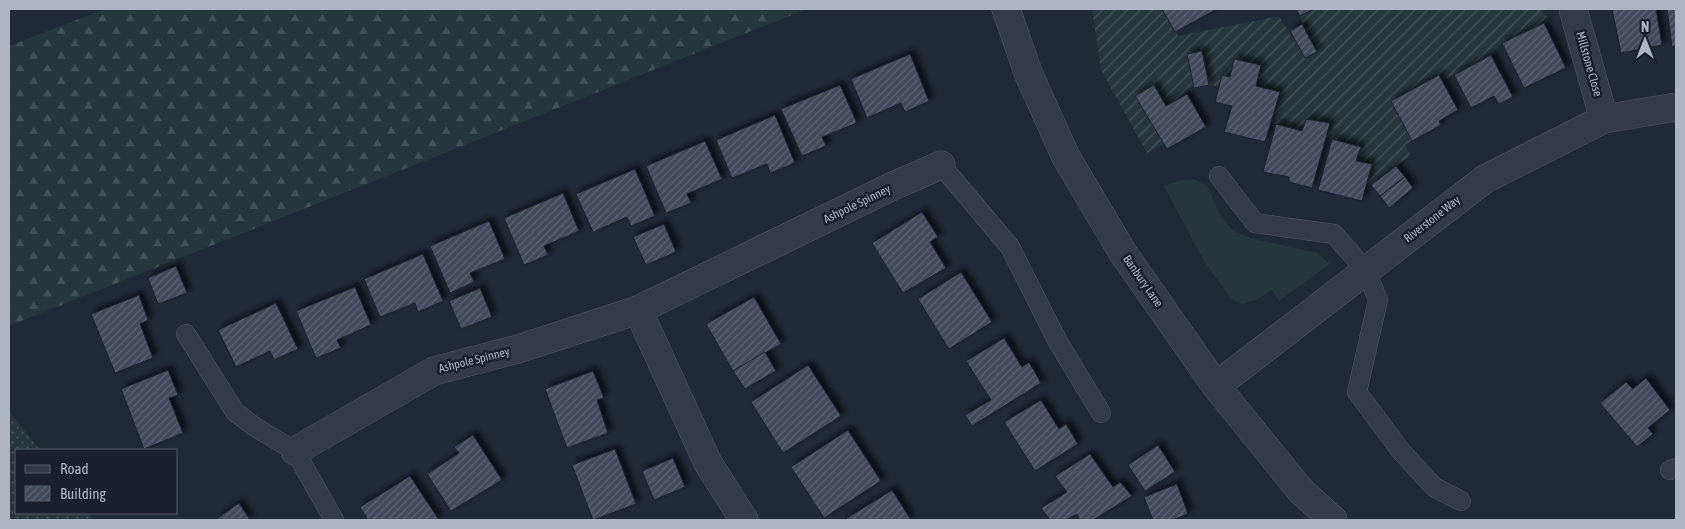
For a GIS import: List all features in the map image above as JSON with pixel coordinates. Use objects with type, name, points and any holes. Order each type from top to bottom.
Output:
[{"type":"street","name":"Banbury Lane","points":[[1006,9],[1029,75],[1066,158],[1123,254],[1216,386],[1301,490],[1333,520]]},
{"type":"street","name":"Millstone Close","points":[[1572,9],[1604,120]]},
{"type":"street","name":"Riverstone Way","points":[[1216,386],[1485,179],[1604,120],[1676,107]]},
{"type":"street","name":"Ashpole Spinney","points":[[295,451],[434,371],[518,350],[638,310],[892,186],[941,165]]},
{"type":"street","points":[[638,310],[708,463],[744,520]]},
{"type":"lane","points":[[941,165],[1010,247],[1058,342],[1101,413]]},
{"type":"lane","points":[[1218,176],[1254,222],[1334,234],[1366,271],[1378,300],[1357,392],[1400,450],[1434,487],[1461,501]]},
{"type":"lane","points":[[186,334],[235,412],[255,427],[295,451],[334,520]]},
{"type":"green space","points":[[105,9],[807,9],[9,326],[9,46]]},
{"type":"green space","points":[[1092,9],[1162,9],[1178,36],[1279,16],[1305,58],[1317,52],[1302,24],[1300,16],[1313,9],[1541,9],[1551,22],[1502,43],[1491,55],[1442,81],[1438,75],[1391,101],[1412,141],[1405,145],[1411,155],[1371,185],[1366,185],[1372,164],[1356,161],[1360,147],[1326,138],[1330,123],[1307,119],[1302,131],[1271,123],[1256,86],[1261,65],[1234,59],[1230,77],[1222,75],[1219,87],[1209,85],[1202,51],[1187,54],[1194,88],[1166,106],[1164,144],[1147,153],[1101,70]]},
{"type":"green space","points":[[1193,179],[1207,185],[1221,217],[1235,232],[1251,238],[1317,253],[1330,264],[1279,301],[1272,290],[1256,300],[1242,304],[1231,299],[1204,261],[1164,186],[1180,180]]},
{"type":"green space","points":[[9,411],[39,449],[15,449],[15,514],[89,514],[94,520],[9,520]]},
{"type":"building","points":[[1162,9],[1217,9],[1175,32]]},
{"type":"building","points":[[1296,9],[1313,9],[1300,16]]},
{"type":"building","points":[[1612,9],[1656,9],[1662,45],[1621,53]]},
{"type":"building","points":[[1667,9],[1676,9],[1676,46],[1672,47]]},
{"type":"building","points":[[1544,23],[1566,68],[1524,88],[1502,43]]},
{"type":"building","points":[[1302,24],[1317,52],[1305,58],[1290,31]]},
{"type":"building","points":[[1202,51],[1209,85],[1194,88],[1187,54]]},
{"type":"building","points":[[910,54],[929,101],[905,112],[901,103],[867,118],[851,79]]},
{"type":"building","points":[[1491,55],[1513,97],[1499,104],[1494,96],[1471,108],[1454,75]]},
{"type":"building","points":[[1234,59],[1261,65],[1256,86],[1280,92],[1265,142],[1224,132],[1232,106],[1215,102],[1222,75],[1230,77]]},
{"type":"building","points":[[1439,75],[1458,110],[1439,121],[1441,125],[1412,141],[1391,101]]},
{"type":"building","points":[[840,85],[857,123],[822,137],[826,146],[802,156],[781,109]]},
{"type":"building","points":[[1154,85],[1166,106],[1187,94],[1206,127],[1167,149],[1135,96]]},
{"type":"building","points":[[775,115],[795,163],[770,173],[767,164],[732,178],[716,140]]},
{"type":"building","points":[[1306,119],[1330,123],[1312,188],[1289,182],[1289,177],[1263,172],[1276,124],[1302,131]]},
{"type":"building","points":[[1332,139],[1361,147],[1356,161],[1372,164],[1362,201],[1318,190]]},
{"type":"building","points":[[705,141],[722,179],[687,194],[691,203],[666,213],[646,166]]},
{"type":"building","points":[[1396,166],[1405,177],[1380,196],[1371,185]]},
{"type":"building","points":[[635,169],[655,216],[631,226],[627,217],[593,232],[576,194]]},
{"type":"building","points":[[1405,177],[1413,188],[1389,208],[1380,196]]},
{"type":"building","points":[[563,193],[579,231],[544,246],[548,255],[524,265],[504,218]]},
{"type":"building","points":[[922,212],[938,237],[930,242],[946,268],[903,293],[872,243]]},
{"type":"building","points":[[489,221],[505,259],[470,273],[474,282],[450,293],[430,246]]},
{"type":"building","points":[[664,224],[676,252],[646,265],[633,237]]},
{"type":"building","points":[[423,254],[443,301],[418,312],[415,303],[380,317],[364,279]]},
{"type":"building","points":[[176,266],[187,293],[158,304],[148,278]]},
{"type":"building","points":[[961,272],[992,322],[949,349],[918,299]]},
{"type":"building","points":[[355,287],[371,325],[337,340],[341,348],[316,358],[296,311]]},
{"type":"building","points":[[480,288],[492,317],[461,329],[449,301]]},
{"type":"building","points":[[139,295],[148,320],[140,324],[153,358],[115,373],[91,314]]},
{"type":"building","points":[[754,297],[781,344],[733,371],[706,324]]},
{"type":"building","points":[[276,303],[298,349],[274,360],[270,351],[236,367],[218,330]]},
{"type":"building","points":[[1004,338],[1022,367],[1029,362],[1041,383],[972,426],[965,415],[991,400],[966,361]]},
{"type":"building","points":[[765,352],[776,371],[745,389],[733,371]]},
{"type":"building","points":[[808,365],[841,416],[783,453],[751,402]]},
{"type":"building","points":[[168,370],[178,395],[169,398],[183,433],[144,449],[121,389]]},
{"type":"building","points":[[593,371],[604,398],[597,400],[608,433],[567,448],[545,389]]},
{"type":"building","points":[[1646,378],[1670,410],[1648,428],[1653,434],[1637,447],[1600,403],[1626,382],[1633,389]]},
{"type":"building","points":[[1041,400],[1059,429],[1066,424],[1078,444],[1035,471],[1004,422]]},
{"type":"building","points":[[848,430],[881,481],[824,518],[791,467]]},
{"type":"building","points":[[473,435],[502,480],[451,511],[427,474],[459,453],[454,447]]},
{"type":"building","points":[[1158,445],[1175,472],[1145,491],[1128,465]]},
{"type":"building","points":[[615,449],[636,504],[593,520],[572,465]]},
{"type":"building","points":[[1090,454],[1113,487],[1120,482],[1132,496],[1093,520],[1080,520],[1077,514],[1066,520],[1050,520],[1041,508],[1067,492],[1055,476]]},
{"type":"building","points":[[673,458],[685,487],[654,500],[642,471]]},
{"type":"building","points":[[410,476],[439,520],[368,520],[360,507]]},
{"type":"building","points":[[1177,484],[1188,514],[1172,520],[1153,520],[1144,497]]},
{"type":"building","points":[[892,490],[911,520],[844,520]]},
{"type":"building","points":[[239,503],[250,520],[215,520]]}]
